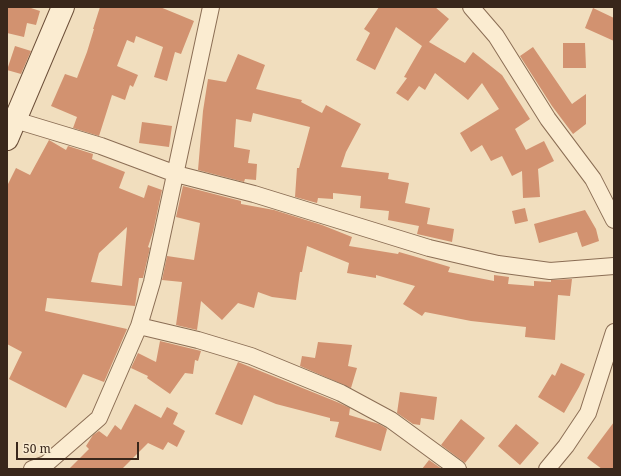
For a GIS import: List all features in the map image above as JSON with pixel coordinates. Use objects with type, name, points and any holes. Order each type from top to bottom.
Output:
[{"type":"street","points":[[63,7],[11,130],[101,146],[176,174],[254,194],[429,248],[498,264],[550,271],[614,266]]},
{"type":"street","points":[[43,467],[99,418],[139,326],[152,282],[211,7]]},
{"type":"street","points":[[471,7],[496,36],[548,119],[593,179],[614,220]]},
{"type":"street","points":[[139,326],[198,340],[251,356],[341,393],[391,420],[458,469]]},
{"type":"street","points":[[548,469],[566,446],[588,413],[614,332]]},
{"type":"building","points":[[7,7],[28,7],[40,11],[36,25],[27,23],[24,37],[7,33]]},
{"type":"building","points":[[100,7],[160,7],[194,21],[181,54],[175,52],[167,81],[154,77],[163,47],[136,36],[134,43],[127,40],[117,66],[138,75],[133,87],[130,85],[125,100],[112,95],[99,136],[73,128],[77,117],[51,106],[65,74],[77,78],[87,52]]},
{"type":"building","points":[[379,7],[435,7],[449,19],[429,42],[465,63],[473,52],[502,75],[530,119],[515,129],[526,150],[544,141],[554,161],[538,169],[540,197],[523,198],[522,171],[512,176],[502,156],[491,161],[482,145],[471,152],[460,133],[499,109],[482,83],[468,100],[435,73],[425,90],[419,86],[408,101],[396,93],[407,78],[404,77],[422,46],[396,27],[375,70],[356,60],[370,33],[364,29]]},
{"type":"building","points":[[593,8],[614,18],[614,41],[585,28]]},
{"type":"building","points":[[563,43],[585,43],[586,68],[563,68]]},
{"type":"building","points":[[15,46],[31,51],[21,74],[7,70]]},
{"type":"building","points":[[533,47],[572,104],[586,94],[586,124],[573,134],[552,106],[520,56]]},
{"type":"building","points":[[238,54],[265,65],[256,89],[302,100],[301,102],[322,113],[326,105],[361,124],[346,152],[341,167],[389,173],[388,179],[409,183],[405,203],[430,208],[427,224],[454,229],[452,242],[417,234],[419,226],[388,220],[389,211],[360,208],[361,196],[333,193],[333,199],[318,198],[317,203],[295,197],[297,168],[299,168],[310,127],[253,113],[251,122],[236,119],[234,147],[250,150],[248,163],[257,164],[256,180],[245,179],[244,182],[198,170],[203,111],[208,79],[226,82]]},
{"type":"building","points":[[142,122],[172,126],[169,147],[139,143]]},
{"type":"building","points":[[49,140],[66,150],[68,146],[93,154],[92,159],[125,172],[119,188],[144,198],[148,185],[162,190],[153,232],[148,247],[150,248],[143,278],[139,278],[135,306],[47,298],[45,311],[127,329],[104,382],[83,374],[66,408],[9,379],[22,352],[7,344],[7,186],[16,168],[30,175]],"holes":[[[127,227],[122,286],[91,282],[99,253]]]},
{"type":"building","points":[[183,186],[241,201],[241,204],[274,210],[322,225],[352,237],[349,246],[398,254],[399,252],[450,267],[448,272],[494,281],[494,275],[509,277],[508,284],[534,286],[534,281],[551,282],[551,280],[572,279],[570,296],[558,295],[555,340],[525,337],[526,327],[471,321],[425,312],[422,316],[403,304],[415,286],[376,275],[376,278],[347,273],[349,263],[307,246],[302,272],[300,272],[296,300],[272,297],[258,292],[254,308],[238,303],[222,320],[201,301],[197,330],[176,325],[182,282],[162,280],[167,256],[194,260],[200,223],[176,217]]},
{"type":"building","points":[[525,208],[528,221],[515,224],[512,211]]},
{"type":"building","points":[[585,210],[596,229],[599,241],[582,247],[577,232],[539,243],[534,224]]},
{"type":"building","points":[[160,341],[201,351],[198,361],[195,360],[193,374],[185,373],[170,394],[147,378],[148,376],[131,368],[138,353],[156,362]]},
{"type":"building","points":[[318,342],[352,345],[348,366],[357,368],[351,388],[300,366],[302,356],[315,358]]},
{"type":"building","points":[[238,362],[337,402],[350,408],[349,415],[379,424],[386,428],[381,451],[335,437],[339,422],[330,421],[330,418],[276,404],[254,395],[242,425],[215,414]]},
{"type":"building","points":[[561,363],[585,374],[564,413],[538,397],[552,374],[555,376]]},
{"type":"building","points":[[400,392],[437,397],[434,420],[421,418],[420,425],[413,424],[397,413]]},
{"type":"building","points":[[135,404],[161,418],[167,407],[178,413],[173,424],[185,431],[177,447],[168,442],[163,450],[148,443],[122,469],[69,469],[89,449],[86,446],[93,435],[99,431],[107,437],[115,425],[121,430]]},
{"type":"building","points":[[461,419],[485,438],[465,463],[441,445]]},
{"type":"building","points":[[614,422],[614,469],[602,469],[587,458]]},
{"type":"building","points":[[516,424],[539,443],[520,465],[498,446]]},
{"type":"building","points":[[429,460],[442,469],[422,469]]}]
